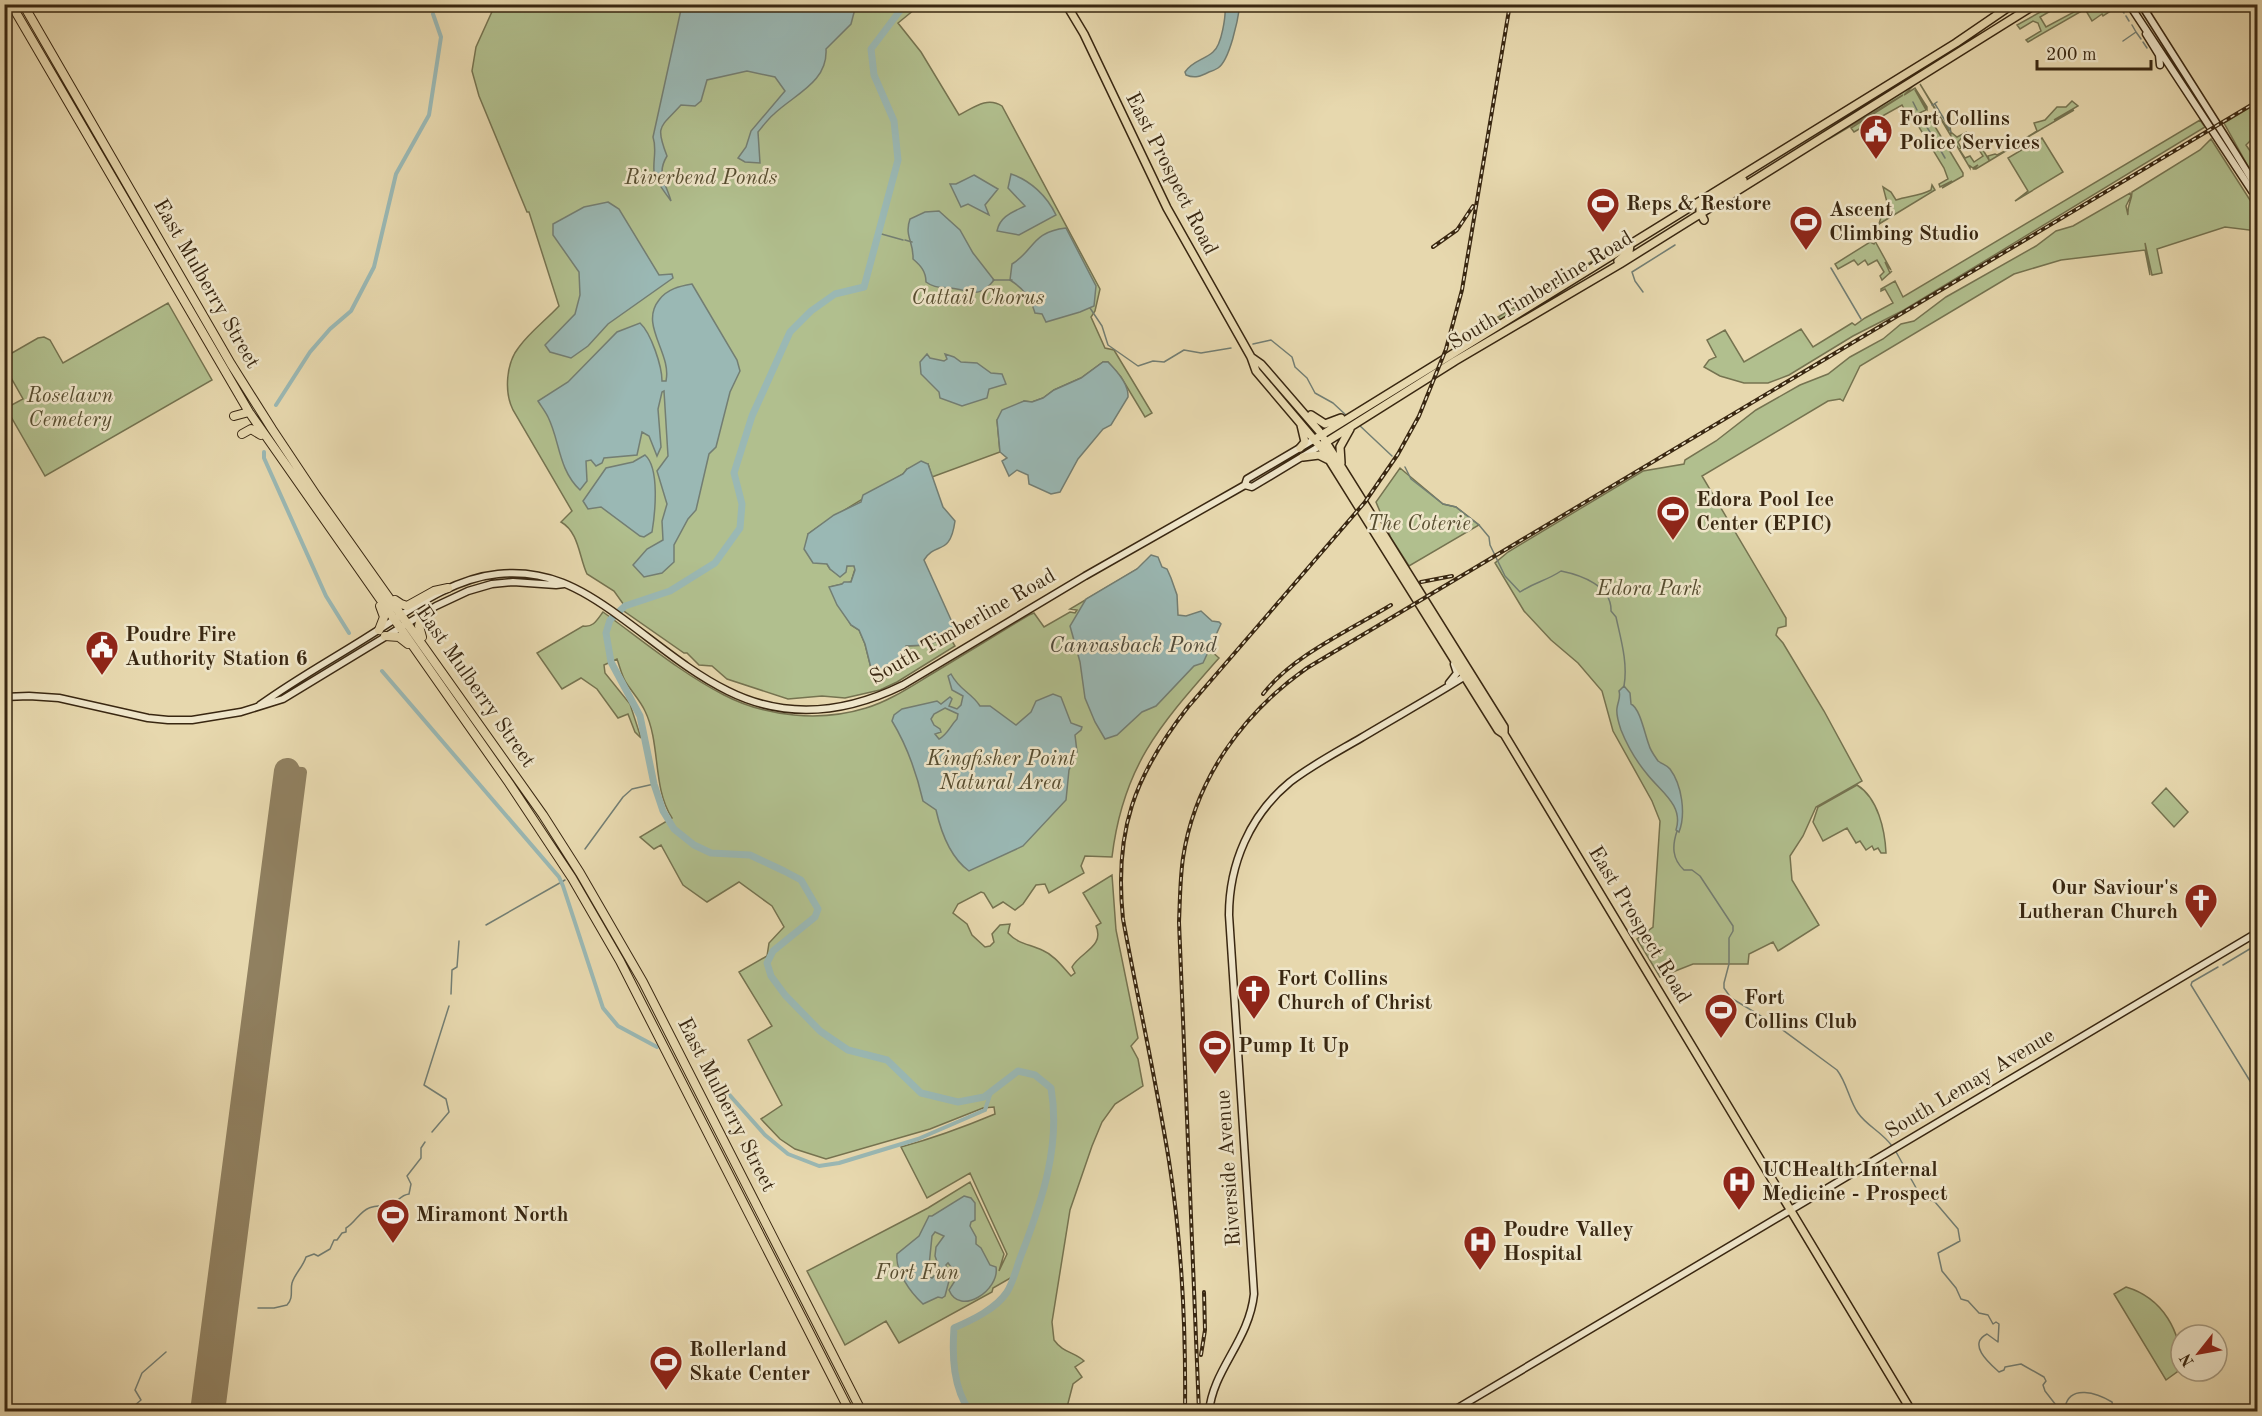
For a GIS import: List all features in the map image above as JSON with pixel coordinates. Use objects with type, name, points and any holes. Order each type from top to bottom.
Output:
[{"type":"highway","name":"East Mulberry Street","points":[[11,4],[249,412],[333,535],[450,698],[572,878],[620,962],[850,1412]]},
{"type":"highway","name":"East Mulberry Street","points":[[23,4],[231,364],[272,429],[543,814],[580,873],[657,1011],[861,1412]]},
{"type":"highway","points":[[234,416],[249,412]]},
{"type":"highway","points":[[242,434],[251,429],[256,431],[278,455]]},
{"type":"highway","points":[[333,535],[339,548],[381,607],[384,618],[379,630]]},
{"type":"highway","points":[[350,542],[401,604],[409,605],[434,591],[448,588]]},
{"type":"highway","points":[[422,614],[419,626],[421,636],[463,695],[469,708]]},
{"type":"highway","points":[[385,636],[396,636],[406,642],[435,682],[450,698]]},
{"type":"highway","points":[[657,1011],[704,1113],[706,1130],[713,1132],[743,1178]]},
{"type":"main road","name":"East Prospect Road","points":[[1066,4],[1084,34],[1167,208],[1251,357],[1256,371],[1322,435],[1329,460],[1443,642],[1504,727],[1504,734],[1912,1412]]},
{"type":"main road","name":"South Timberline Road","points":[[1245,485],[1246,479],[1322,435],[1356,412],[1370,406],[1596,267],[1956,43],[2013,4]]},
{"type":"main road","name":"South Timberline Road","points":[[260,705],[448,588],[480,578],[510,573],[558,579],[602,604],[706,678],[727,691],[748,699],[801,710],[828,709],[878,697],[903,685],[1085,576],[1245,485],[1252,487],[1366,419],[1455,361],[1548,311],[1592,280],[1702,217],[2036,4]]},
{"type":"main road","points":[[2129,4],[2257,196]]},
{"type":"main road","points":[[2141,4],[2251,173],[2257,188],[2257,196]]},
{"type":"main road","points":[[2142,22],[2168,54],[2174,56]]},
{"type":"main road","points":[[2142,22],[2143,29],[2161,59],[2160,65]]},
{"type":"main road","points":[[1914,80],[1915,75],[1950,52],[1956,43]]},
{"type":"main road","points":[[2167,60],[2171,60],[2194,94],[2204,104]]},
{"type":"main road","points":[[1873,106],[1885,93],[1908,78],[1909,71]]},
{"type":"main road","points":[[2230,156],[2244,172],[2251,173]]},
{"type":"main road","points":[[1702,217],[1700,210],[1703,206],[1737,185],[1747,173]]},
{"type":"main road","points":[[1592,280],[1629,252],[1630,245]]},
{"type":"main road","points":[[1548,311],[1549,302],[1596,267]]},
{"type":"main road","name":"East Prospect Road","points":[[1302,416],[1315,439],[1323,444],[1341,466],[1468,675]]},
{"type":"main road","points":[[1300,448],[1305,442],[1302,416],[1325,424],[1338,423]]},
{"type":"main road","points":[[1341,466],[1340,447],[1348,430]]},
{"type":"main road","points":[[1303,457],[1319,455],[1329,460]]},
{"type":"main road","points":[[1268,477],[1268,473],[1283,458]]},
{"type":"main road","name":"South Timberline Road","points":[[4,697],[59,698],[148,718],[168,720],[241,712],[283,699],[455,596],[492,584],[524,582],[564,584]]},
{"type":"main road","points":[[1443,642],[1457,671],[1447,687]]},
{"type":"main road","name":"Riverside Avenue","points":[[1209,1412],[1212,1394],[1219,1377],[1247,1326],[1254,1294],[1229,915],[1230,887],[1236,864],[1255,823],[1269,802],[1285,787],[1316,765],[1468,675]]},
{"type":"main road","name":"South Lemay Avenue","points":[[1451,1412],[2258,932]]},
{"type":"green space","points":[[495,5],[920,5],[898,23],[921,52],[959,115],[985,103],[991,102],[1002,106],[1100,289],[1095,311],[1091,317],[1105,348],[1114,350],[1152,413],[1145,417],[1121,377],[1108,362],[1103,362],[1081,378],[1054,390],[1043,398],[1032,402],[1024,401],[997,420],[1000,452],[932,477],[928,464],[907,469],[903,474],[808,534],[830,569],[840,576],[847,566],[854,565],[851,582],[830,587],[851,625],[859,630],[873,676],[906,646],[927,645],[949,636],[955,646],[880,690],[845,698],[822,696],[788,699],[727,679],[712,666],[699,665],[687,653],[621,609],[624,605],[614,591],[587,574],[572,532],[561,522],[572,511],[513,410],[508,395],[509,369],[519,347],[559,306],[529,212],[527,212],[479,96],[472,71],[476,47]]},
{"type":"green space","points":[[2053,5],[2061,5],[2040,17],[2046,27],[2076,11],[2078,5],[2120,5],[2092,21],[2085,9],[2028,42],[2026,40],[2041,31],[2038,23],[2033,21],[2020,29],[2017,25]]},
{"type":"green space","points":[[1920,84],[1949,131],[1947,126],[1949,124],[1951,134],[1957,137],[1967,132],[1958,142],[1961,148],[1959,149],[1965,158],[1970,156],[1974,162],[1983,156],[1974,142],[1977,140],[1989,160],[1988,156],[1997,155],[2009,149],[1976,169],[1974,169],[1978,165],[1973,168],[1970,166],[1970,168]]},
{"type":"green space","points":[[1913,86],[1904,95],[1915,88],[1927,107],[1927,109],[1915,90],[1926,110],[1909,118],[1902,105],[1854,132],[1851,128],[1903,95],[1829,139],[1828,137]]},
{"type":"green space","points":[[2072,101],[2078,106],[2054,120],[2074,110],[2021,141],[2037,131],[2034,123],[2045,120],[2057,107],[2066,107]]},
{"type":"green space","points":[[2257,103],[2257,134],[2246,145],[2257,164],[2249,168],[2224,123]]},
{"type":"green space","points":[[1928,115],[1963,173],[1963,176],[1942,188],[1952,181],[1940,187],[1939,184],[1948,179],[1944,168],[1917,124]]},
{"type":"green space","points":[[2200,120],[2205,127],[1904,310],[1853,336],[1789,375],[1768,383],[1744,383],[1720,376],[1704,367],[1709,360],[1716,357],[1707,340],[1725,330],[1744,362],[1801,329],[1813,347],[1852,323],[1855,325],[1893,303],[1885,289],[1881,291],[1881,289],[1895,281],[1903,297]]},
{"type":"green space","points":[[2042,138],[2063,172],[2015,201],[2028,191],[2008,158]]},
{"type":"green space","name":"Edora Park","points":[[2211,139],[2257,211],[2257,231],[2225,227],[2157,249],[2162,273],[2152,275],[2145,243],[2150,275],[2145,250],[2061,260],[2014,274],[1860,366],[1843,401],[1840,399],[1828,401],[1702,476],[1786,618],[1786,626],[1778,628],[1776,635],[1824,711],[1862,781],[1816,807],[1803,836],[1790,856],[1792,880],[1819,925],[1778,951],[1773,942],[1749,954],[1748,964],[1693,964],[1660,977],[1637,939],[1653,927],[1660,821],[1652,801],[1613,731],[1602,691],[1578,663],[1551,640],[1524,611],[1495,563],[1508,552],[1643,471],[1684,464],[1685,460],[1716,441],[1756,410],[1800,385],[1828,374],[1850,357],[1883,339],[1901,324],[1914,321],[1946,297],[2036,246],[2056,231],[2073,226],[2130,193],[2131,196],[2126,206],[2128,215],[2132,192],[2200,150]]},
{"type":"green space","points":[[1932,185],[1935,190],[1879,224],[1888,206],[1883,187],[1891,192],[1896,200],[1927,192],[1931,190]]},
{"type":"green space","points":[[1875,241],[1891,270],[1885,262],[1890,273],[1882,280],[1880,276],[1884,272],[1877,260],[1868,265],[1865,260],[1858,265],[1854,260],[1838,269],[1835,264],[1870,242],[1874,244]]},
{"type":"green space","points":[[1611,250],[1612,252],[1501,320],[1498,317]]},
{"type":"green space","name":"Roselawn Cemetery","points":[[168,303],[212,380],[45,476],[6,408],[23,399],[5,367],[5,357],[38,338],[44,337],[50,340],[63,363]]},
{"type":"green space","name":"The Coterie","points":[[1400,468],[1443,504],[1456,507],[1479,525],[1409,566],[1391,538],[1376,502]]},
{"type":"green space","name":"Kingfisher Point Natural Area","points":[[1149,562],[1173,617],[1219,658],[1179,704],[1135,771],[1117,825],[1112,857],[1085,856],[1081,866],[1084,873],[1049,893],[1045,884],[1036,885],[1023,904],[1015,910],[1003,902],[993,908],[981,892],[958,904],[953,913],[967,924],[972,935],[985,947],[994,942],[992,934],[1000,925],[1010,924],[1008,933],[1012,937],[1050,955],[1071,976],[1075,973],[1072,967],[1097,939],[1096,926],[1101,923],[1083,893],[1112,875],[1116,930],[1138,1038],[1131,1046],[1138,1059],[1143,1086],[1115,1104],[1102,1122],[1070,1210],[1052,1322],[1054,1340],[1061,1348],[1084,1361],[1075,1367],[1082,1377],[1073,1384],[1066,1411],[970,1411],[957,1382],[953,1350],[954,1328],[981,1314],[997,1302],[1012,1277],[993,1288],[992,1292],[899,1343],[886,1321],[845,1345],[807,1271],[928,1208],[970,1182],[1004,1254],[999,1271],[1007,1254],[970,1173],[927,1198],[901,1147],[995,1114],[994,1107],[983,1108],[930,1129],[826,1159],[795,1149],[780,1139],[761,1119],[782,1105],[748,1040],[772,1026],[739,972],[767,956],[769,943],[784,927],[772,906],[739,882],[707,902],[683,885],[661,845],[654,849],[640,837],[672,818],[662,793],[650,724],[643,708],[625,681],[617,659],[604,665],[605,673],[630,704],[641,738],[635,732],[628,714],[618,718],[597,689],[581,678],[562,689],[537,653],[583,626],[592,625],[603,612],[692,677],[724,695],[776,712],[812,716],[831,715],[866,708],[893,697],[1029,615],[1034,613],[1044,627],[1070,612],[1075,613],[1077,610],[1070,609]]},
{"type":"green space","points":[[1857,785],[1870,798],[1879,815],[1886,853],[1881,853],[1878,848],[1874,850],[1872,846],[1866,850],[1860,841],[1856,843],[1847,828],[1823,841],[1813,822],[1818,807]]},
{"type":"green space","points":[[2166,788],[2188,812],[2174,827],[2152,803]]},
{"type":"green space","points":[[2126,1287],[2139,1292],[2150,1299],[2168,1318],[2170,1323],[2169,1378],[2166,1380],[2114,1294]]},
{"type":"water","points":[[682,5],[856,5],[851,24],[826,49],[822,70],[816,79],[772,116],[758,132],[760,163],[745,162],[738,158],[746,147],[751,131],[785,91],[775,77],[747,71],[707,80],[701,101],[695,106],[681,105],[668,118],[661,132],[667,156],[662,173],[671,201],[655,175],[653,137]]},
{"type":"water","points":[[1225,5],[1240,5],[1233,39],[1226,57],[1215,70],[1198,76],[1186,75],[1185,72],[1191,65],[1210,55],[1219,43],[1223,30]]},
{"type":"water","points":[[1011,174],[1025,180],[1037,190],[1048,201],[1056,215],[1019,235],[997,231],[1004,218],[1025,206],[1008,188]]},
{"type":"water","points":[[974,175],[998,189],[985,205],[989,215],[968,204],[961,207],[950,184],[956,184]]},
{"type":"water","points":[[608,202],[619,209],[659,275],[672,274],[673,278],[608,324],[588,346],[571,358],[550,352],[545,345],[575,314],[580,295],[579,272],[553,235],[553,224],[584,207]]},
{"type":"water","points":[[939,211],[960,230],[973,253],[994,280],[983,290],[973,292],[932,285],[926,282],[922,269],[913,259],[908,230],[910,219],[925,212]]},
{"type":"water","points":[[1066,228],[1096,286],[1094,306],[1046,322],[1042,314],[1035,313],[1023,290],[1010,280],[1012,264],[1046,233]]},
{"type":"water","points":[[692,284],[737,360],[740,371],[730,392],[716,447],[709,454],[696,510],[688,519],[674,545],[674,562],[662,573],[644,577],[633,565],[647,549],[663,540],[662,521],[667,504],[657,471],[668,456],[664,391],[658,409],[661,447],[657,456],[649,436],[642,432],[637,455],[604,458],[602,463],[596,466],[591,460],[586,461],[587,481],[580,490],[567,473],[552,426],[538,401],[568,382],[617,332],[640,323],[655,350],[662,381],[666,381],[665,360],[652,319],[654,310],[666,293]]},
{"type":"water","points":[[927,354],[930,358],[944,361],[947,359],[945,354],[961,362],[977,363],[991,373],[1002,374],[1006,384],[989,389],[987,398],[962,406],[940,398],[939,392],[921,374],[920,362]]},
{"type":"water","points":[[1103,362],[1108,362],[1115,369],[1126,387],[1128,397],[1111,425],[1103,429],[1078,459],[1060,492],[1051,494],[1029,484],[1028,475],[1017,470],[1009,476],[1002,461],[1007,458],[1000,452],[997,420],[1002,410],[1024,401],[1032,402],[1043,398],[1054,390],[1081,378]]},
{"type":"water","points":[[645,455],[653,470],[655,492],[652,532],[644,537],[601,507],[588,509],[583,501],[606,468],[633,462]]},
{"type":"water","points":[[921,461],[928,464],[943,507],[955,521],[950,540],[924,560],[957,633],[927,645],[906,646],[904,661],[882,675],[873,676],[859,630],[851,625],[837,605],[829,587],[851,582],[854,566],[847,566],[846,572],[840,577],[827,564],[813,563],[804,549],[808,534],[834,515],[861,502],[863,495],[903,474]]},
{"type":"water","name":"Canvasback Pond","points":[[1151,555],[1158,557],[1162,567],[1167,569],[1177,595],[1178,615],[1186,616],[1201,611],[1212,621],[1221,624],[1203,663],[1194,666],[1156,706],[1142,712],[1117,735],[1105,739],[1085,698],[1080,662],[1070,626],[1086,599],[1137,569]]},
{"type":"water","points":[[951,674],[980,706],[990,706],[1016,725],[1031,712],[1036,701],[1053,694],[1061,697],[1071,723],[1082,727],[1075,735],[1077,752],[1069,770],[1066,800],[1023,846],[969,871],[957,859],[948,844],[936,810],[923,801],[911,760],[892,721],[894,715],[902,709],[937,701],[941,704],[950,697],[952,699],[949,706],[957,709],[961,705],[963,696],[952,690],[948,676]],"holes":[[[945,708],[958,714],[945,735],[939,739],[935,734],[941,732],[940,729],[931,719],[934,714]]]},
{"type":"water","points":[[1624,686],[1630,693],[1631,704],[1640,716],[1652,751],[1658,761],[1670,769],[1677,783],[1682,808],[1679,832],[1676,830],[1678,821],[1674,806],[1640,764],[1621,730],[1617,710],[1619,691]]},
{"type":"water","points":[[964,1196],[971,1198],[975,1203],[975,1220],[970,1226],[976,1237],[976,1244],[981,1248],[990,1265],[996,1267],[996,1276],[986,1292],[970,1301],[954,1298],[949,1290],[958,1276],[948,1263],[946,1265],[950,1277],[945,1296],[923,1304],[913,1294],[898,1267],[897,1254],[919,1236],[929,1216]],"holes":[[[935,1232],[944,1236],[936,1247],[935,1256],[939,1267],[932,1278],[928,1276],[932,1236]]]},
{"type":"waterway","points":[[905,4],[871,49],[874,75],[894,121],[898,160],[864,287],[835,294],[811,311],[790,332],[752,416],[734,473],[742,504],[740,528],[715,563],[670,591],[625,606],[610,620],[606,633],[611,662],[640,716],[654,784],[663,811],[674,829],[694,845],[711,853],[750,855],[801,880],[818,909],[815,917],[773,951],[767,963],[771,976],[785,995],[820,1031],[848,1050],[887,1060],[921,1093],[958,1102],[984,1097],[1018,1071],[1035,1075],[1051,1088],[1054,1131],[1048,1172],[1012,1283],[1002,1298],[990,1309],[954,1328],[955,1372],[960,1392],[970,1412]]},
{"type":"waterway","points":[[2089,11],[2096,4]]},
{"type":"waterway","points":[[2120,8],[2124,13]]},
{"type":"waterway","points":[[276,405],[310,352],[330,329],[351,311],[374,267],[396,174],[429,115],[441,37],[433,14]]},
{"type":"waterway","points":[[2126,16],[2129,21]]},
{"type":"waterway","points":[[2123,41],[2136,32],[2132,25]]},
{"type":"waterway","points":[[2136,32],[2141,39]]},
{"type":"waterway","points":[[2143,42],[2147,48]]},
{"type":"waterway","points":[[1913,102],[1917,110]]},
{"type":"waterway","points":[[1935,104],[1947,124]]},
{"type":"waterway","points":[[1924,122],[1945,158]]},
{"type":"waterway","points":[[1947,125],[1951,132]]},
{"type":"waterway","points":[[878,233],[903,240]]},
{"type":"waterway","points":[[905,240],[912,242]]},
{"type":"waterway","points":[[1643,292],[1632,272],[1675,245]]},
{"type":"waterway","points":[[1831,268],[1861,319]]},
{"type":"waterway","points":[[993,280],[1012,280]]},
{"type":"waterway","points":[[1090,308],[1102,326],[1108,345],[1138,366],[1153,361],[1164,362],[1184,350],[1201,353],[1231,348]]},
{"type":"waterway","points":[[1253,344],[1271,340],[1292,357],[1295,367],[1307,378],[1315,393],[1333,403],[1347,416]]},
{"type":"waterway","points":[[1358,424],[1392,456]]},
{"type":"waterway","points":[[264,452],[264,458],[326,596],[349,633]]},
{"type":"waterway","points":[[1405,467],[1411,479],[1443,504],[1456,507],[1479,525],[1489,537],[1490,545],[1505,576],[1520,592],[1561,571],[1577,575],[1601,588],[1616,617],[1625,660],[1624,686]]},
{"type":"waterway","points":[[382,671],[559,877],[603,1008],[618,1026],[657,1047]]},
{"type":"waterway","points":[[585,849],[623,797],[632,789],[654,784]]},
{"type":"waterway","points":[[1677,831],[1674,842],[1677,861],[1684,870],[1692,870],[1700,876],[1733,926],[1729,938],[1729,964],[1724,988],[1731,998],[1776,1025],[1837,1070],[1858,1113],[1892,1146]]},
{"type":"waterway","points":[[486,925],[565,880]]},
{"type":"waterway","points":[[451,994],[452,970],[457,967],[459,941]]},
{"type":"waterway","points":[[2223,965],[2258,944]]},
{"type":"waterway","points":[[2218,967],[2192,982],[2191,985],[2258,1094]]},
{"type":"waterway","points":[[432,1132],[449,1112],[446,1099],[424,1085],[449,1006]]},
{"type":"waterway","points":[[710,1073],[765,1135],[788,1154],[819,1166],[839,1163],[918,1139],[985,1110],[991,1092]]},
{"type":"waterway","points":[[258,1308],[287,1305],[293,1279],[306,1257],[314,1254],[318,1256],[330,1249],[334,1240],[346,1232],[346,1228],[366,1210],[393,1204],[409,1194],[411,1184],[407,1176],[421,1158],[421,1148],[425,1142]]},
{"type":"waterway","points":[[1895,1150],[1920,1195],[1935,1202],[1958,1229],[1960,1241],[1938,1253],[1942,1271],[1956,1288],[1961,1299],[1968,1301],[1979,1313],[1988,1315],[1993,1324],[1996,1322],[1999,1324],[1998,1342],[1987,1334],[1981,1338],[1979,1343],[1979,1348],[1986,1359],[1999,1372],[2005,1367],[2021,1364],[2044,1377],[2045,1391],[2059,1409],[2065,1407],[2072,1395],[2085,1392],[2112,1402],[2114,1412]]},
{"type":"waterway","points":[[127,1412],[141,1400],[135,1390],[142,1373],[166,1352]]},
{"type":"waterway","points":[[98,1412],[100,1410],[103,1412]]},
{"type":"taxiway","points":[[220,1412],[302,772],[287,771]]},
{"type":"runway","points":[[203,1412],[287,771]]},
{"type":"railway","points":[[1185,1412],[1184,1318],[1177,1223],[1164,1131],[1123,919],[1121,887],[1125,831],[1141,781],[1169,732],[1365,502],[1398,454],[1419,416],[1446,349],[1462,290],[1510,4]]},
{"type":"railway","points":[[1199,1412],[1179,922],[1181,882],[1189,829],[1198,801],[1225,750],[1243,727],[1262,706],[1307,668],[2258,101]]},
{"type":"railway","points":[[1433,247],[1457,230],[1473,206]]},
{"type":"railway","points":[[1421,582],[1452,576]]},
{"type":"railway","points":[[1263,694],[1275,680],[1305,656],[1391,605]]},
{"type":"railway","points":[[1201,1355],[1205,1330],[1204,1292]]},
{"type":"place","name":"Fort Collins Police Services","points":[[1876,160]]},
{"type":"place","name":"Reps & Restore","points":[[1603,233]]},
{"type":"place","name":"Ascent Climbing Studio","points":[[1806,251]]},
{"type":"place","name":"Edora Pool Ice Center (EPIC)","points":[[1673,541]]},
{"type":"place","name":"Poudre Fire Authority Station 6","points":[[102,676]]},
{"type":"place","name":"Our Saviour's Lutheran Church","points":[[2201,929]]},
{"type":"place","name":"Fort Collins Church of Christ","points":[[1254,1020]]},
{"type":"place","name":"Fort Collins Club","points":[[1721,1039]]},
{"type":"place","name":"Pump It Up","points":[[1215,1075]]},
{"type":"place","name":"UCHealth Internal Medicine - Prospect","points":[[1739,1211]]},
{"type":"place","name":"Miramont North","points":[[393,1244]]},
{"type":"place","name":"Poudre Valley Hospital","points":[[1480,1271]]},
{"type":"place","name":"Rollerland Skate Center","points":[[666,1391]]},
{"type":"park label","name":"Riverbend Ponds","points":[[701,178]]},
{"type":"park label","name":"Cattail Chorus","points":[[978,298]]},
{"type":"park label","name":"Fort Fun","points":[[917,1273]]}]
